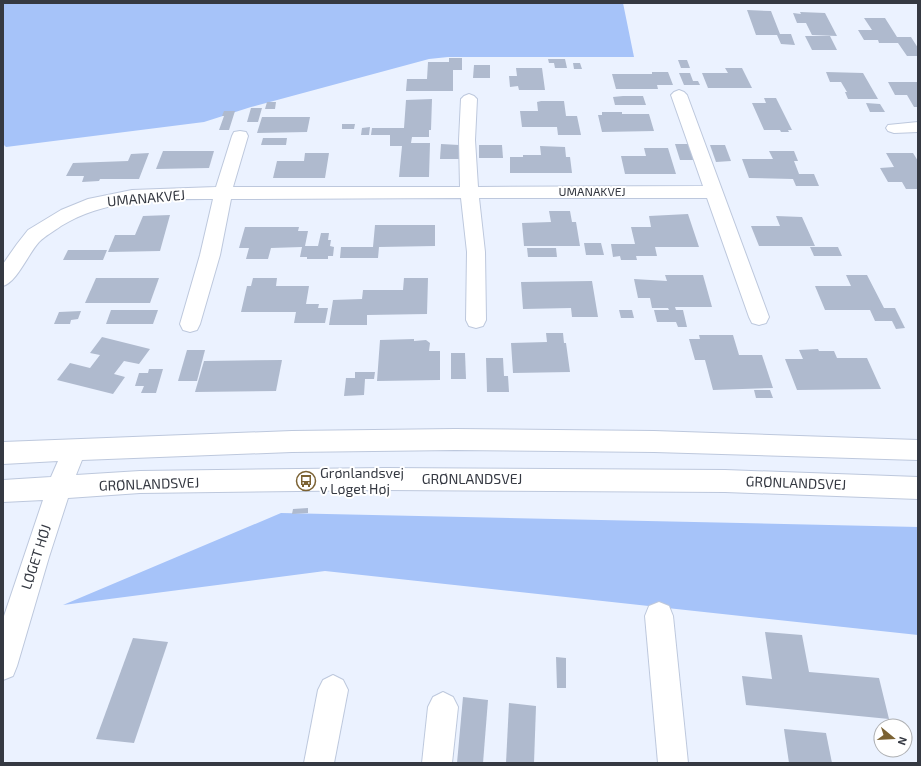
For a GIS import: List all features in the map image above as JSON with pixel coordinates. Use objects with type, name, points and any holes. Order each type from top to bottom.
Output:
[{"type":"street","points":[[680,95],[758,317]]},
{"type":"street","points":[[469,99],[467,131],[469,192],[476,252],[476,320]]},
{"type":"street","points":[[894,128],[918,127]]},
{"type":"street","points":[[190,324],[210,256],[223,193],[240,136]]},
{"type":"street","name":"UMANAKVEJ","points":[[3,279],[32,238],[58,219],[86,205],[115,198],[147,195],[223,193],[715,192]]},
{"type":"street","points":[[3,453],[392,440],[724,443],[918,450]]},
{"type":"street","name":"LØGET HØJ","points":[[3,666],[28,580],[58,489],[74,450]]},
{"type":"street","name":"GRØNLANDSVEJ","points":[[3,491],[58,489],[140,482],[495,478],[725,480],[918,488]]},
{"type":"street","points":[[659,616],[673,763]]},
{"type":"street","points":[[319,763],[333,690]]},
{"type":"street","points":[[437,763],[443,707]]},
{"type":"shaded area","points":[[3,3],[623,3],[634,57],[448,57],[429,59],[251,107],[204,122],[6,147],[3,144]]},
{"type":"shaded area","points":[[281,513],[918,527],[918,635],[325,571],[63,605]]},
{"type":"building","points":[[747,10],[771,11],[780,34],[791,34],[795,45],[781,44],[777,35],[756,35]]},
{"type":"building","points":[[800,12],[825,13],[837,36],[812,35],[806,23],[797,23],[793,13],[801,14]]},
{"type":"building","points":[[864,18],[885,18],[897,37],[911,37],[918,48],[918,56],[907,56],[898,43],[879,43],[878,40],[864,40],[858,30],[872,30]]},
{"type":"building","points":[[805,36],[830,36],[837,50],[812,50]]},
{"type":"building","points":[[449,58],[462,58],[462,70],[453,70],[453,91],[406,91],[407,79],[427,79],[428,62],[449,62]]},
{"type":"building","points":[[548,59],[565,59],[567,68],[555,68],[554,63],[549,63]]},
{"type":"building","points":[[678,60],[687,60],[690,68],[681,68]]},
{"type":"building","points":[[573,63],[580,63],[582,69],[574,69]]},
{"type":"building","points":[[474,65],[490,65],[490,78],[473,78]]},
{"type":"building","points":[[516,68],[542,68],[545,90],[519,90],[518,86],[510,87],[509,76],[517,76]]},
{"type":"building","points":[[725,68],[742,68],[752,88],[708,88],[702,73],[728,73]]},
{"type":"building","points":[[652,72],[668,72],[673,85],[657,85],[658,89],[616,89],[612,74],[652,74]]},
{"type":"building","points":[[826,72],[863,73],[878,99],[848,99],[845,92],[847,92],[841,82],[830,82]]},
{"type":"building","points":[[679,73],[690,73],[693,81],[698,81],[700,85],[684,85]]},
{"type":"building","points":[[888,82],[918,82],[918,107],[914,107],[907,95],[895,95]]},
{"type":"building","points":[[643,96],[646,105],[615,105],[613,97]]},
{"type":"building","points":[[764,98],[776,98],[792,130],[788,130],[789,132],[781,132],[780,130],[764,130],[752,103],[766,103]]},
{"type":"building","points":[[432,99],[431,130],[429,130],[429,137],[412,137],[411,143],[430,143],[429,177],[399,177],[402,146],[390,146],[390,135],[371,135],[372,128],[404,128],[406,100]]},
{"type":"building","points":[[564,101],[566,116],[577,116],[581,135],[558,135],[557,127],[522,127],[520,111],[538,111],[537,102]]},
{"type":"building","points":[[267,102],[276,102],[275,109],[265,109]]},
{"type":"building","points":[[866,103],[880,104],[885,112],[870,112]]},
{"type":"building","points":[[251,108],[262,108],[258,122],[247,122]]},
{"type":"building","points":[[224,111],[235,111],[229,130],[219,130],[224,116],[222,116]]},
{"type":"building","points":[[602,112],[649,114],[654,131],[602,132],[598,115],[602,115]]},
{"type":"building","points":[[262,117],[310,117],[307,132],[257,133]]},
{"type":"building","points":[[342,124],[355,124],[354,129],[342,129]]},
{"type":"building","points":[[370,127],[369,135],[361,135],[362,128]]},
{"type":"building","points":[[263,138],[287,138],[286,145],[261,145]]},
{"type":"building","points":[[441,144],[459,145],[459,159],[440,159]]},
{"type":"building","points":[[675,144],[688,144],[694,160],[680,160]]},
{"type":"building","points":[[479,145],[502,145],[503,158],[479,158]]},
{"type":"building","points":[[710,145],[725,145],[731,161],[716,162]]},
{"type":"building","points":[[540,146],[565,147],[566,157],[570,157],[572,173],[510,173],[510,157],[541,155]]},
{"type":"building","points":[[644,148],[668,148],[676,174],[625,174],[621,156],[646,156]]},
{"type":"building","points":[[163,151],[214,151],[209,168],[156,169]]},
{"type":"building","points":[[769,151],[794,151],[798,161],[794,161],[799,174],[814,174],[819,186],[796,186],[793,179],[749,178],[742,159],[773,159]]},
{"type":"building","points":[[149,153],[139,179],[100,179],[99,181],[82,182],[84,176],[66,176],[73,163],[128,161],[131,154]]},
{"type":"building","points":[[305,153],[329,153],[325,178],[273,178],[277,161],[304,161]]},
{"type":"building","points":[[886,153],[913,153],[918,161],[918,189],[906,189],[902,182],[888,182],[880,168],[894,167]]},
{"type":"building","points":[[549,211],[570,211],[572,222],[576,222],[580,246],[524,246],[522,223],[551,222]]},
{"type":"building","points":[[688,214],[699,247],[655,247],[657,256],[636,256],[637,260],[621,260],[620,256],[613,257],[611,244],[635,244],[631,227],[651,227],[649,216]]},
{"type":"building","points":[[170,215],[160,251],[108,252],[115,235],[135,235],[143,216]]},
{"type":"building","points":[[776,216],[802,217],[815,246],[759,246],[751,226],[780,226]]},
{"type":"building","points":[[375,225],[435,225],[435,246],[379,247],[378,258],[340,258],[341,247],[373,247]]},
{"type":"building","points":[[245,227],[299,227],[298,231],[308,231],[305,246],[318,246],[321,233],[329,233],[328,240],[331,240],[330,246],[334,247],[333,256],[328,256],[328,259],[307,259],[307,257],[300,257],[302,247],[271,248],[268,259],[246,259],[249,248],[239,248]]},
{"type":"building","points":[[584,243],[601,243],[604,255],[586,255]]},
{"type":"building","points":[[810,247],[838,247],[842,256],[814,256]]},
{"type":"building","points":[[527,248],[556,248],[557,257],[528,257]]},
{"type":"building","points":[[68,250],[107,250],[103,260],[63,260]]},
{"type":"building","points":[[665,275],[703,275],[712,307],[675,307],[676,310],[683,310],[687,327],[678,327],[676,322],[657,322],[654,310],[669,310],[668,308],[652,308],[650,298],[638,298],[634,279],[667,281]]},
{"type":"building","points":[[846,275],[867,275],[884,308],[895,308],[905,328],[896,329],[892,321],[875,321],[870,310],[825,310],[815,286],[851,286]]},
{"type":"building","points":[[96,278],[159,278],[150,303],[85,303]]},
{"type":"building","points":[[253,278],[277,278],[276,286],[309,286],[306,304],[319,304],[318,308],[328,308],[325,323],[294,323],[296,312],[241,312],[247,286],[251,286]]},
{"type":"building","points":[[404,278],[428,278],[427,314],[367,315],[367,325],[329,325],[333,300],[362,299],[363,290],[403,290]]},
{"type":"building","points":[[592,281],[598,317],[572,317],[571,308],[523,309],[521,282]]},
{"type":"building","points":[[111,310],[158,310],[153,324],[106,324]]},
{"type":"building","points":[[619,310],[632,310],[634,318],[621,318]]},
{"type":"building","points":[[81,311],[78,319],[71,320],[70,324],[54,324],[59,312]]},
{"type":"building","points":[[546,333],[563,333],[570,372],[513,373],[511,343],[547,342]]},
{"type":"building","points":[[699,335],[733,335],[739,355],[762,355],[773,388],[713,390],[705,360],[695,360],[689,339],[700,339]]},
{"type":"building","points":[[102,337],[150,349],[139,364],[124,361],[114,374],[125,377],[113,394],[57,380],[70,363],[90,368],[100,355],[90,353]]},
{"type":"building","points":[[414,339],[414,341],[426,340],[430,343],[429,351],[440,351],[440,380],[377,381],[380,340]]},
{"type":"building","points":[[818,349],[819,351],[834,351],[837,358],[867,358],[881,389],[797,390],[785,359],[803,359],[799,350]]},
{"type":"building","points":[[187,350],[205,350],[197,381],[178,381]]},
{"type":"building","points":[[451,353],[465,353],[466,379],[451,379]]},
{"type":"building","points":[[486,358],[503,358],[504,376],[508,376],[509,392],[487,392]]},
{"type":"building","points":[[282,360],[276,391],[195,392],[204,361]]},
{"type":"building","points":[[149,369],[163,369],[156,393],[141,393],[144,386],[135,386],[139,373],[148,373]]},
{"type":"building","points":[[355,372],[375,372],[374,379],[365,379],[364,395],[344,396],[346,378],[355,378]]},
{"type":"building","points":[[754,390],[770,390],[773,398],[756,398]]},
{"type":"building","points":[[308,508],[308,513],[292,514],[293,509]]},
{"type":"building","points":[[765,632],[802,635],[809,672],[879,678],[889,718],[746,705],[742,676],[772,679]]},
{"type":"building","points":[[133,638],[168,642],[134,743],[96,739]]},
{"type":"building","points":[[556,657],[566,658],[566,688],[557,688]]},
{"type":"building","points":[[463,697],[488,700],[483,763],[457,763]]},
{"type":"building","points":[[509,703],[536,706],[534,763],[506,763]]},
{"type":"building","points":[[784,729],[826,733],[832,763],[789,763]]},
{"type":"place","name":"Grønlandsvej v Løget Høj","points":[[306,481]]}]
